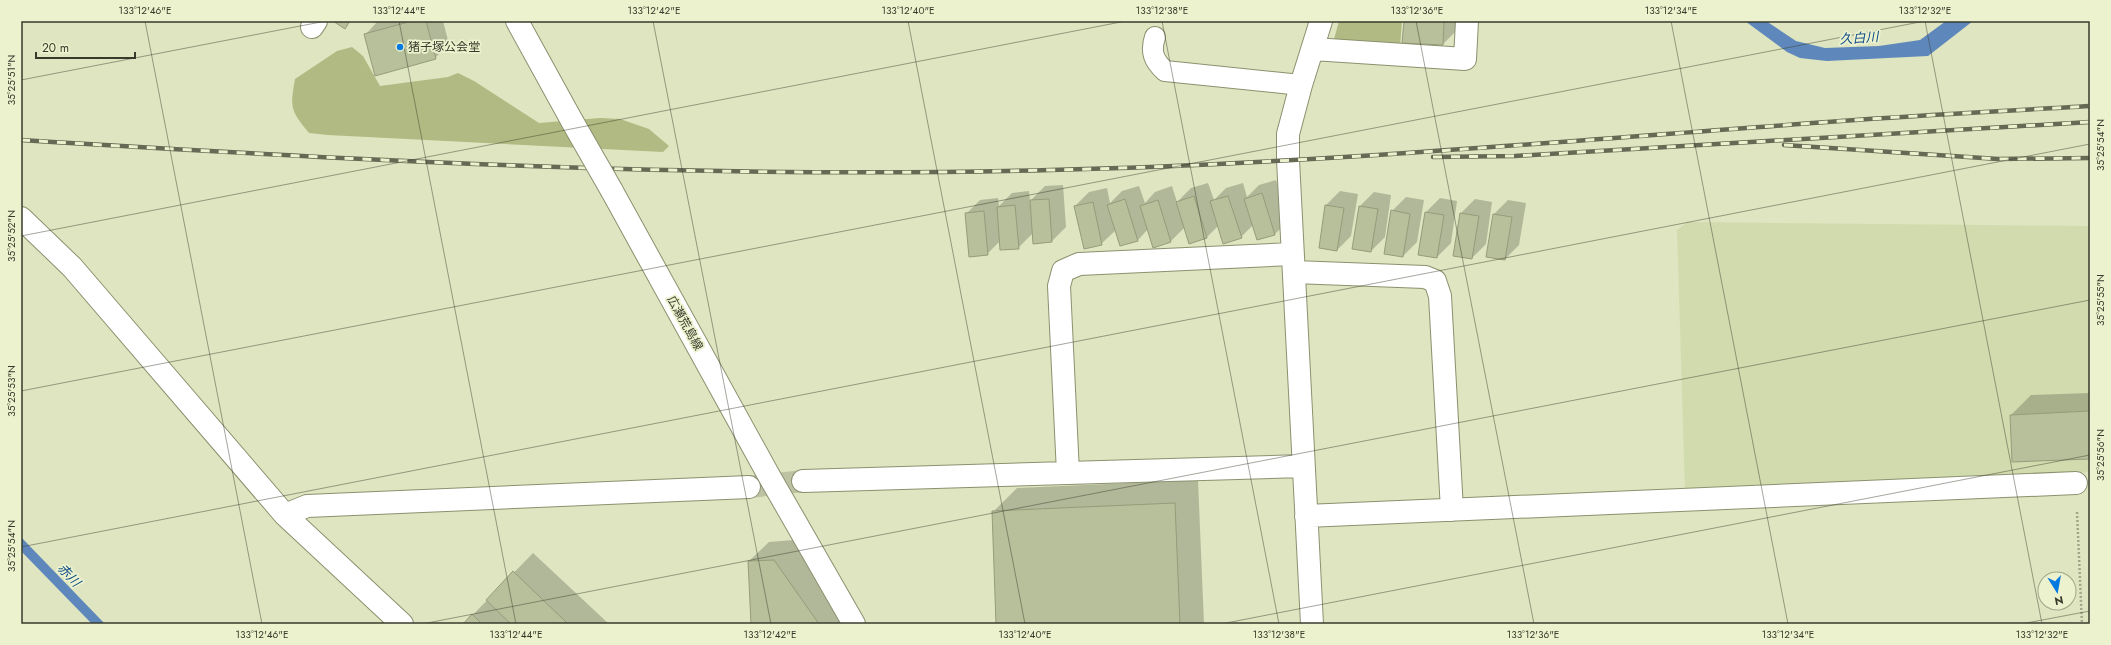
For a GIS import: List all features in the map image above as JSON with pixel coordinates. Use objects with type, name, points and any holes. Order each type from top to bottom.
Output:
[{"type":"street","name":"広瀬荒島線","points":[[517,21],[768,474],[854,624]]},
{"type":"street","points":[[1312,624],[1293,263],[1288,134],[1301,85],[1314,49],[1321,21]]},
{"type":"street","points":[[1314,49],[1465,59],[1468,21]]},
{"type":"street","points":[[21,218],[72,267],[285,515],[402,624]]},
{"type":"street","points":[[1068,473],[1059,286],[1063,271],[1079,264],[1293,263],[1425,277],[1436,281],[1440,296],[1452,510]]},
{"type":"street","points":[[803,481],[1303,466]]},
{"type":"street","points":[[1306,516],[2076,483]]},
{"type":"street","points":[[285,515],[307,506],[749,487]]},
{"type":"lane","points":[[1154,37],[1151,47],[1153,55],[1157,64],[1165,71],[1301,85]]},
{"type":"path","points":[[2076,483],[2082,624]]},
{"type":"shaded area","points":[[1339,21],[1402,21],[1400,47],[1333,43]]},
{"type":"shaded area","points":[[352,47],[363,56],[380,86],[448,77],[458,73],[474,81],[539,123],[600,118],[620,119],[649,129],[669,146],[663,152],[309,133],[298,119],[293,108],[292,96],[295,79],[337,51]]},
{"type":"shaded area","points":[[1687,222],[2090,226],[2090,472],[1685,490],[1677,230]]},
{"type":"water","points":[[1745,21],[1766,21],[1796,41],[1825,48],[1879,46],[1920,40],[1946,21],[1973,21],[1928,56],[1827,61],[1800,58],[1787,52]]},
{"type":"water","points":[[21,537],[105,624],[92,624],[21,551]]},
{"type":"building","points":[[333,21],[350,21],[345,29]]},
{"type":"building","name":"猪子塚公会堂","points":[[412,21],[426,21],[436,59],[375,76],[364,34]]},
{"type":"building","points":[[1404,21],[1444,21],[1443,45],[1402,43]]},
{"type":"building","points":[[1262,193],[1275,235],[1257,240],[1244,199]]},
{"type":"building","points":[[1194,196],[1207,238],[1189,244],[1176,202]]},
{"type":"building","points":[[1228,196],[1242,238],[1223,244],[1210,201]]},
{"type":"building","points":[[1049,199],[1052,242],[1033,244],[1030,200]]},
{"type":"building","points":[[1125,199],[1138,241],[1120,246],[1107,205]]},
{"type":"building","points":[[1158,200],[1171,242],[1153,248],[1140,206]]},
{"type":"building","points":[[1093,202],[1102,245],[1084,249],[1074,206]]},
{"type":"building","points":[[1015,205],[1019,249],[1000,250],[997,207]]},
{"type":"building","points":[[1325,205],[1344,208],[1337,251],[1319,248]]},
{"type":"building","points":[[1359,206],[1378,209],[1371,252],[1352,249]]},
{"type":"building","points":[[1391,210],[1410,214],[1403,257],[1384,254]]},
{"type":"building","points":[[984,211],[988,255],[969,257],[965,213]]},
{"type":"building","points":[[1425,212],[1444,215],[1437,258],[1418,255]]},
{"type":"building","points":[[1460,213],[1479,216],[1472,259],[1453,256]]},
{"type":"building","points":[[1493,214],[1512,217],[1505,260],[1486,257]]},
{"type":"building","points":[[2090,411],[2090,459],[2012,462],[2010,415]]},
{"type":"building","points":[[1175,503],[1180,624],[996,624],[992,511]]},
{"type":"building","points":[[774,560],[819,624],[751,624],[748,561]]},
{"type":"building","points":[[513,571],[568,624],[511,624],[486,600]]},
{"type":"building","points":[[472,614],[482,624],[463,624]]},
{"type":"tunnel","points":[[749,487],[803,481]]},
{"type":"railway","points":[[21,140],[278,155],[665,170],[794,172],[1051,170],[1150,167],[1348,157],[1872,119],[2090,106]]},
{"type":"railway","points":[[1433,157],[1515,156],[2090,122]]},
{"type":"railway","points":[[1784,145],[1998,159],[2090,158]]},
{"type":"place","name":"猪子塚公会堂","points":[[400,47]]},
{"type":"water label","name":"久白川","points":[[1859,38]]},
{"type":"water label","name":"赤川","points":[[69,575]]}]
